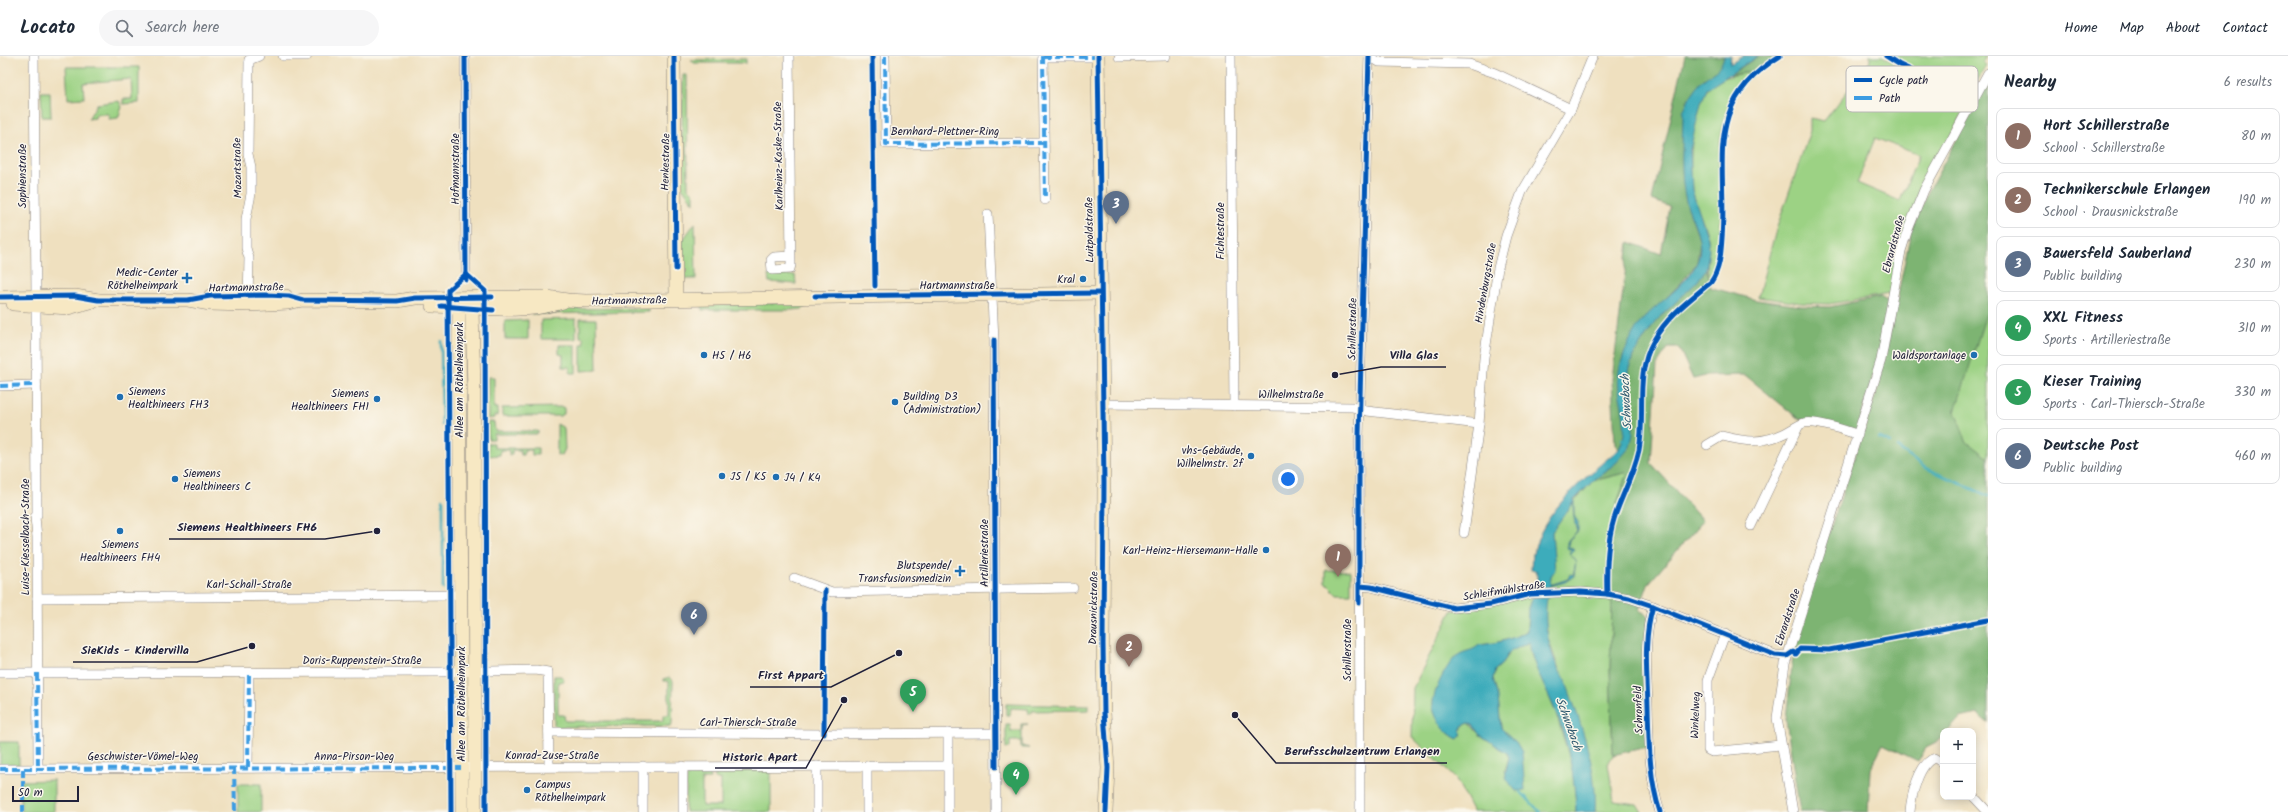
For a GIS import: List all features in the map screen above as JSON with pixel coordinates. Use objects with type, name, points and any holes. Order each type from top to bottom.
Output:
[{"type":"street","name":"Sophienstraße","points":[[34,56],[36,301]]},
{"type":"street","points":[[247,58],[259,56]]},
{"type":"street","points":[[283,56],[307,56]]},
{"type":"street","name":"Hofmannstraße","points":[[465,56],[466,274]]},
{"type":"street","name":"Henkestraße","points":[[674,56],[676,299]]},
{"type":"street","name":"Karlheinz-Kaske-Straße","points":[[789,56],[791,256]]},
{"type":"street","name":"Bernhard-Plettner-Ring","points":[[885,56],[886,144],[1044,143]]},
{"type":"street","points":[[1045,200],[1043,57],[1098,56]]},
{"type":"street","name":"Luitpoldstraße","points":[[1098,56],[1102,404]]},
{"type":"street","points":[[1118,57],[1166,56]]},
{"type":"street","name":"Fichtestraße","points":[[1231,56],[1234,406]]},
{"type":"street","points":[[1369,56],[1379,62],[1469,64],[1495,74],[1570,109]]},
{"type":"street","name":"Schillerstraße","points":[[1360,812],[1360,409],[1369,56]]},
{"type":"street","name":"Hindenburgstraße","points":[[1464,533],[1479,424],[1484,358],[1498,268],[1506,236],[1522,192],[1570,109],[1593,56]]},
{"type":"street","name":"Mozartstraße","points":[[247,58],[248,154],[251,167],[251,194],[246,219],[246,248],[249,258],[248,300]]},
{"type":"street","name":"Ebrardstraße","points":[[1978,91],[1988,73]]},
{"type":"street","name":"Ebrardstraße","points":[[1793,812],[1780,745],[1777,718],[1780,683],[1787,656],[1881,360],[1901,251],[1906,232],[1924,190],[1967,112]]},
{"type":"street","name":"Artilleriestraße","points":[[988,214],[994,340],[996,812]]},
{"type":"street","name":"Hartmannstraße","points":[[0,304],[75,296],[98,300],[188,300],[210,304],[248,300],[288,303],[303,300],[397,300],[421,306],[466,305],[547,297],[567,300],[1100,293]]},
{"type":"street","name":"Hartmannstraße","points":[[0,296],[36,301]]},
{"type":"street","name":"Luise-Kiesselbach-Straße","points":[[36,301],[38,768]]},
{"type":"street","name":"Allee am Röthelheimpark","points":[[462,812],[459,464],[466,305]]},
{"type":"street","name":"Allee am Röthelheimpark","points":[[466,305],[474,464],[475,812]]},
{"type":"street","points":[[0,386],[36,385]]},
{"type":"street","name":"Wilhelmstraße","points":[[1102,404],[1326,406],[1479,424]]},
{"type":"street","name":"Drausnickstraße","points":[[1102,404],[1104,529],[1103,664],[1108,768],[1106,812]]},
{"type":"street","points":[[1707,445],[1722,436],[1744,442],[1761,442],[1805,423],[1841,428],[1858,435]]},
{"type":"street","points":[[1751,526],[1798,427]]},
{"type":"street","points":[[459,464],[474,464]]},
{"type":"street","points":[[794,578],[832,592],[1073,588]]},
{"type":"street","name":"Schleifmühlstraße","points":[[1360,586],[1371,587],[1454,608],[1490,604],[1530,594],[1551,592],[1608,594],[1629,598],[1653,606],[1775,655],[1787,656]]},
{"type":"street","name":"Karl-Schall-Straße","points":[[38,598],[461,595]]},
{"type":"street","name":"Schronfeld","points":[[1653,606],[1648,627],[1646,657],[1649,738],[1654,793],[1660,812]]},
{"type":"street","name":"Winkelweg","points":[[1725,634],[1708,680],[1708,750],[1712,752],[1780,745]]},
{"type":"street","points":[[474,671],[536,670],[548,672],[549,766]]},
{"type":"street","name":"Doris-Ruppenstein-Straße","points":[[0,673],[474,671]]},
{"type":"street","points":[[248,767],[249,673]]},
{"type":"street","name":"Carl-Thiersch-Straße","points":[[549,732],[817,734],[996,732]]},
{"type":"street","points":[[948,732],[948,812]]},
{"type":"street","points":[[1910,812],[1915,786],[1923,769],[1930,759],[1939,760]]},
{"type":"street","name":"Konrad-Zuse-Straße","points":[[461,768],[549,766],[948,766]]},
{"type":"street","points":[[643,766],[643,812]]},
{"type":"street","points":[[683,766],[683,812]]},
{"type":"street","points":[[817,766],[817,812]]},
{"type":"street","points":[[867,766],[867,812]]},
{"type":"street","name":"Anna-Pirson-Weg","points":[[248,767],[461,768]]},
{"type":"street","name":"Geschwister-Vömel-Weg","points":[[0,769],[248,767]]},
{"type":"street","points":[[1976,799],[1988,812]]},
{"type":"green space","points":[[1685,56],[1724,56],[1722,65],[1714,74],[1704,79],[1687,101],[1686,201],[1700,241],[1697,263],[1681,283],[1639,325],[1623,356],[1625,434],[1619,449],[1615,445],[1612,379],[1629,242],[1661,254],[1670,207],[1652,200]]},
{"type":"green space","points":[[1758,56],[1776,56],[1753,72],[1730,75]]},
{"type":"green space","points":[[1869,56],[1883,56],[1897,66],[1867,66],[1871,58]]},
{"type":"green space","points":[[1890,56],[1986,56],[1983,62],[1986,65],[1978,80],[1978,66],[1902,65]]},
{"type":"green space","points":[[746,59],[746,63],[694,63],[691,60]]},
{"type":"green space","points":[[66,67],[139,67],[139,103],[123,104],[123,99],[132,99],[131,79],[83,83],[84,98],[68,99]]},
{"type":"green space","points":[[1753,72],[1738,92],[1728,112],[1722,131],[1719,170],[1721,212],[1720,236],[1717,264],[1710,280],[1708,274],[1708,238],[1695,202],[1691,179],[1692,137],[1695,122],[1702,97],[1708,89],[1723,78]]},
{"type":"green space","points":[[683,75],[687,75],[688,188],[694,194],[694,203],[681,186]]},
{"type":"green space","points":[[1988,82],[1988,308],[1955,412],[1967,442],[1988,458],[1988,723],[1977,714],[1960,718],[1951,728],[1940,728],[1940,739],[1936,743],[1926,748],[1918,761],[1883,744],[1870,769],[1868,812],[1800,812],[1786,720],[1794,647],[1826,542],[1879,385],[1911,232],[1928,192],[1972,112],[1978,112],[1978,100]]},
{"type":"green space","points":[[41,92],[50,92],[51,117],[42,117]]},
{"type":"green space","points":[[1846,93],[1846,112],[1964,112],[1920,192],[1890,294],[1829,304],[1801,303],[1758,297],[1775,233],[1810,131],[1810,118],[1824,121]],"holes":[[[1875,138],[1919,155],[1900,201],[1857,183]]]},
{"type":"green space","points":[[119,101],[122,107],[118,118],[109,119],[109,114],[96,114],[95,118],[88,119],[97,104]]},
{"type":"green space","points":[[695,223],[696,279],[685,279],[683,269],[682,241]]},
{"type":"green space","points":[[1706,269],[1710,280],[1709,287],[1757,300],[1801,306],[1829,307],[1880,297],[1889,302],[1878,359],[1857,430],[1799,419],[1745,375],[1705,376],[1693,379],[1679,348],[1668,348],[1657,365],[1651,463],[1703,521],[1648,584],[1639,610],[1648,615],[1647,747],[1613,755],[1610,668],[1612,605],[1607,586],[1607,573],[1615,509],[1628,472],[1593,481],[1617,462],[1633,422],[1628,371],[1633,356],[1656,321],[1697,282]]},
{"type":"green space","name":"Waldsportanlage","points":[[1988,270],[1988,460],[1932,441]]},
{"type":"green space","points":[[768,275],[795,275],[796,284],[769,282]]},
{"type":"green space","points":[[808,302],[808,305],[802,309],[791,310],[702,310],[702,305]]},
{"type":"green space","points":[[649,308],[649,312],[531,314],[560,309]]},
{"type":"green space","points":[[576,319],[576,339],[541,339],[541,320]]},
{"type":"green space","points":[[580,319],[596,319],[597,370],[581,371],[581,344],[584,344],[583,337],[580,337]]},
{"type":"green space","points":[[528,320],[528,339],[505,339],[505,321]]},
{"type":"green space","points":[[559,345],[576,345],[576,373],[570,373],[570,367],[563,367],[563,355],[559,354]]},
{"type":"green space","points":[[488,377],[494,377],[494,408],[498,408],[498,416],[488,419]]},
{"type":"green space","points":[[564,407],[564,414],[560,416],[502,416],[502,408]]},
{"type":"green space","points":[[488,422],[494,422],[495,431],[538,431],[538,434],[494,434],[494,439],[488,439]]},
{"type":"green space","points":[[557,424],[564,428],[565,449],[562,455],[557,455]]},
{"type":"green space","points":[[488,443],[494,443],[494,448],[538,448],[538,455],[532,455],[532,450],[524,450],[523,455],[521,455],[520,450],[512,450],[512,455],[509,455],[509,450],[500,450],[500,455],[488,456]]},
{"type":"green space","points":[[1628,472],[1615,509],[1607,586],[1612,605],[1610,668],[1613,755],[1608,764],[1614,801],[1637,804],[1642,812],[1595,812],[1586,743],[1548,639],[1544,611],[1551,576],[1552,532],[1564,512],[1593,481]]},
{"type":"green space","points":[[1326,570],[1351,571],[1351,594],[1337,594],[1326,583]]},
{"type":"green space","points":[[1533,593],[1528,608],[1527,631],[1504,641],[1479,645],[1474,651],[1458,655],[1436,693],[1433,708],[1442,725],[1452,736],[1458,739],[1461,736],[1462,726],[1469,723],[1479,734],[1507,753],[1509,757],[1505,771],[1516,791],[1505,732],[1501,728],[1498,698],[1493,678],[1495,670],[1502,664],[1508,653],[1529,642],[1531,654],[1556,713],[1569,756],[1575,779],[1576,812],[1473,812],[1456,779],[1412,737],[1413,688],[1452,611]]},
{"type":"green space","points":[[554,676],[561,676],[564,679],[564,681],[558,682],[558,715],[564,715],[565,721],[663,721],[663,715],[669,715],[669,681],[663,681],[663,679],[670,677],[673,681],[672,724],[670,726],[556,727],[554,725]]},
{"type":"green space","points":[[1006,704],[1089,706],[1089,710],[1032,711],[1029,715],[1028,709],[1011,708],[1010,715],[1006,715]]},
{"type":"green space","points":[[1006,724],[1010,724],[1011,731],[1021,731],[1021,724],[1028,724],[1022,725],[1022,746],[1029,748],[1021,748],[1021,741],[1010,741],[1010,748],[1006,748]]},
{"type":"green space","points":[[0,742],[19,742],[19,765],[0,765]]},
{"type":"green space","points":[[690,770],[709,771],[710,779],[702,779],[702,806],[721,806],[721,779],[715,779],[715,770],[771,771],[771,812],[685,812],[687,772]]},
{"type":"green space","points":[[54,780],[54,812],[21,812],[21,781]]},
{"type":"green space","points":[[238,784],[261,784],[261,812],[238,812]]},
{"type":"water","name":"Schwabach","points":[[1724,56],[1731,56],[1730,64],[1743,56],[1758,56],[1707,89],[1701,103],[1690,150],[1692,190],[1708,239],[1709,251],[1706,269],[1697,282],[1656,321],[1633,356],[1628,371],[1633,422],[1633,434],[1630,447],[1617,462],[1593,481],[1574,500],[1574,516],[1578,522],[1578,531],[1569,540],[1568,546],[1574,550],[1571,554],[1569,552],[1572,550],[1568,549],[1567,543],[1569,539],[1577,531],[1574,517],[1573,502],[1552,532],[1555,570],[1551,576],[1550,585],[1568,579],[1570,574],[1573,575],[1576,563],[1574,576],[1565,582],[1550,586],[1546,606],[1546,626],[1553,656],[1567,685],[1578,716],[1591,763],[1594,780],[1595,812],[1576,812],[1572,773],[1564,735],[1555,710],[1536,668],[1529,642],[1508,653],[1502,664],[1495,670],[1493,678],[1498,698],[1501,728],[1516,742],[1522,752],[1525,790],[1516,791],[1508,781],[1506,772],[1509,757],[1507,753],[1479,734],[1473,725],[1469,723],[1462,726],[1461,736],[1458,739],[1449,734],[1435,715],[1433,700],[1445,671],[1457,656],[1474,649],[1479,645],[1504,641],[1527,631],[1528,608],[1537,586],[1537,571],[1531,570],[1532,554],[1534,554],[1538,539],[1545,524],[1567,496],[1619,449],[1623,439],[1624,418],[1618,376],[1620,366],[1633,333],[1645,317],[1687,278],[1697,262],[1700,246],[1699,238],[1688,208],[1684,190],[1682,157],[1683,112],[1696,88],[1702,81],[1718,69]]},
{"type":"waterway","points":[[441,341],[442,425]]},
{"type":"waterway","points":[[1879,438],[1890,443]]},
{"type":"waterway","points":[[1897,448],[1924,467],[1988,496]]},
{"type":"waterway","points":[[443,499],[443,589]]},
{"type":"waterway","points":[[1521,792],[1540,812]]},
{"type":"marked path","points":[[885,56],[886,144],[1044,143]]},
{"type":"marked path","points":[[1043,56],[1045,200]]},
{"type":"marked path","points":[[1043,57],[1098,57]]},
{"type":"marked path","points":[[0,386],[36,385]]},
{"type":"marked path","points":[[37,673],[38,769]]},
{"type":"marked path","points":[[248,767],[249,673]]},
{"type":"marked path","points":[[234,767],[235,812]]},
{"type":"marked path","points":[[0,769],[461,768]]},
{"type":"marked path","points":[[23,769],[23,812]]},
{"type":"cycle path","points":[[465,56],[466,280]]},
{"type":"cycle path","points":[[674,56],[676,269]]},
{"type":"cycle path","points":[[872,56],[875,286]]},
{"type":"cycle path","points":[[1098,56],[1104,482],[1103,644],[1104,713],[1108,768],[1106,812]]},
{"type":"cycle path","points":[[1359,603],[1359,436],[1369,56]]},
{"type":"cycle path","points":[[1607,594],[1607,564],[1613,523],[1632,474],[1639,450],[1641,436],[1642,380],[1648,353],[1659,331],[1672,316],[1711,282],[1714,277],[1718,266],[1722,238],[1722,160],[1724,137],[1729,115],[1738,94],[1755,75],[1780,56]]},
{"type":"cycle path","points":[[1886,56],[1902,66]]},
{"type":"cycle path","points":[[466,274],[485,291],[486,812]]},
{"type":"cycle path","points":[[451,812],[448,290],[466,274]]},
{"type":"cycle path","points":[[815,296],[1100,293]]},
{"type":"cycle path","points":[[0,297],[75,296],[98,300],[188,300],[210,296],[267,295],[289,296],[303,300],[397,301],[415,298],[492,297]]},
{"type":"cycle path","points":[[441,306],[493,310]]},
{"type":"cycle path","points":[[994,340],[996,767]]},
{"type":"cycle path","points":[[1360,586],[1371,587],[1454,608],[1491,604],[1530,594],[1581,592],[1607,594],[1629,598],[1653,606],[1775,655],[1787,656],[1793,652],[1796,654],[1800,649],[1829,650],[1988,620]]},
{"type":"cycle path","points":[[824,734],[825,590]]},
{"type":"cycle path","points":[[1653,606],[1647,643],[1649,733],[1650,760],[1656,799],[1660,812]]},
{"type":"place","name":"Bauersfeld Sauberland","points":[[1116,224]]},
{"type":"place","name":"Medic-Center Röthelheimpark","points":[[187,278]]},
{"type":"place","name":"Kral","points":[[1083,279]]},
{"type":"place","name":"H5 / H6","points":[[704,355]]},
{"type":"place","name":"Waldsportanlage","points":[[1974,355]]},
{"type":"place","name":"Villa Glas","points":[[1335,375]]},
{"type":"place","name":"Siemens Healthineers FH3","points":[[120,397]]},
{"type":"place","name":"Siemens Healthineers FH1","points":[[377,399]]},
{"type":"place","name":"Building D3 (Administration)","points":[[895,402]]},
{"type":"place","name":"vhs-Gebäude, Wilhelmstr. 2f","points":[[1251,456]]},
{"type":"place","name":"J5 / K5","points":[[722,476]]},
{"type":"place","name":"J4 / K4","points":[[776,477]]},
{"type":"place","name":"Siemens Healthineers C","points":[[175,479]]},
{"type":"place","name":"Siemens Healthineers FH4","points":[[120,531]]},
{"type":"place","name":"Siemens Healthineers FH6","points":[[377,531]]},
{"type":"place","name":"Karl-Heinz-Hiersemann-Halle","points":[[1266,550]]},
{"type":"place","name":"Blutspende/ Transfusionsmedizin","points":[[960,571]]},
{"type":"place","name":"Hort Schillerstraße","points":[[1338,577]]},
{"type":"place","name":"Deutsche Post","points":[[694,635]]},
{"type":"place","name":"SieKids - Kindervilla","points":[[252,646]]},
{"type":"place","name":"First Appart","points":[[899,653]]},
{"type":"place","name":"Technikerschule Erlangen","points":[[1129,667]]},
{"type":"place","name":"Historic Apart","points":[[844,700]]},
{"type":"place","name":"Kieser Training","points":[[913,712]]},
{"type":"place","name":"Berufsschulzentrum Erlangen","points":[[1235,715]]},
{"type":"place","name":"Campus Röthelheimpark","points":[[527,790]]},
{"type":"place","name":"XXL Fitness","points":[[1016,795]]}]
